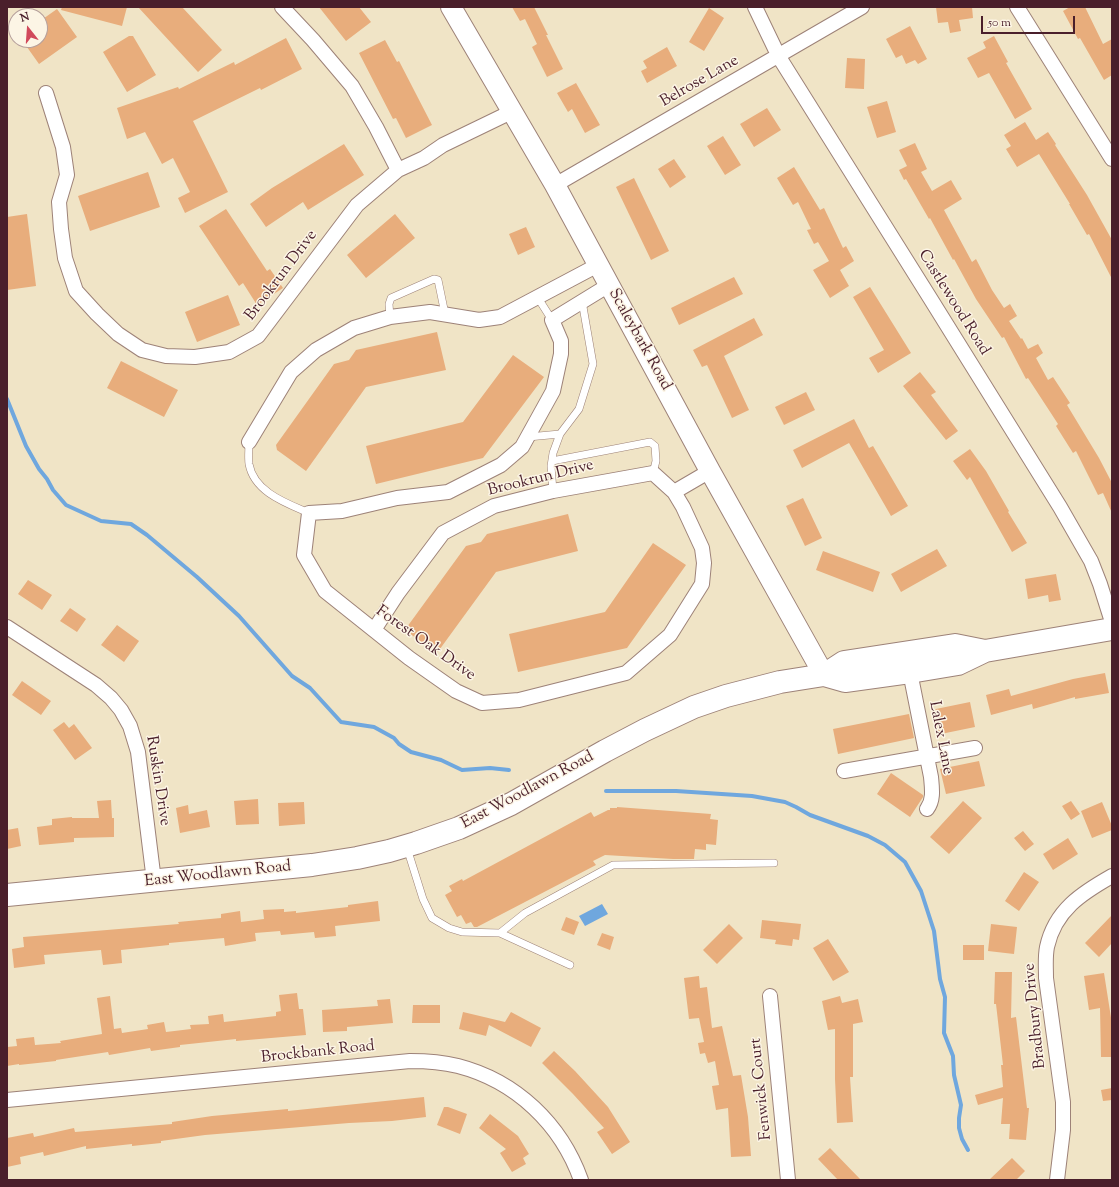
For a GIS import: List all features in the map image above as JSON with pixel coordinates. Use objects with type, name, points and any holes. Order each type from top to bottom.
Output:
[{"type":"main road","name":"East Woodlawn Road","points":[[824,675],[845,681],[910,672],[958,664],[985,651],[1112,629]]},
{"type":"main road","name":"East Woodlawn Road","points":[[7,895],[312,865],[357,858],[406,846],[459,828],[511,804],[605,751],[646,730],[694,708],[726,696],[758,687],[824,675],[844,662],[955,645],[985,651]]},
{"type":"street","points":[[282,7],[313,40],[352,86],[376,126],[398,170]]},
{"type":"street","name":"Scaleybark Road","points":[[451,7],[555,185],[710,471],[824,675]]},
{"type":"street","name":"Castlewood Road","points":[[755,7],[778,56],[1060,507],[1096,571],[1112,622]]},
{"type":"street","name":"Belrose Lane","points":[[555,185],[862,7]]},
{"type":"street","points":[[1017,7],[1112,159]]},
{"type":"street","name":"Brookrun Drive","points":[[46,93],[63,147],[67,175],[59,202],[61,229],[65,258],[76,291],[118,334],[142,350],[166,356],[195,357],[229,352],[258,336],[357,205],[398,170],[424,158],[443,145],[505,115],[512,110]]},
{"type":"street","points":[[249,442],[291,372],[316,350],[354,328],[390,317],[430,312],[479,320],[500,317],[598,265]]},
{"type":"street","points":[[552,320],[609,285]]},
{"type":"street","name":"Brookrun Drive","points":[[309,513],[342,511],[397,498],[448,492],[501,465],[522,447],[553,391],[562,354],[561,341],[552,320]]},
{"type":"street","points":[[653,473],[674,492],[710,471]]},
{"type":"street","name":"Brookrun Drive","points":[[374,630],[398,594],[443,533],[494,506],[553,491],[653,473]]},
{"type":"street","name":"Forest Oak Drive","points":[[309,513],[304,555],[325,591],[409,658],[456,691],[482,703],[519,700],[626,673],[670,635],[702,584],[704,563],[702,548],[683,507],[674,492]]},
{"type":"street","name":"Ruskin Drive","points":[[7,627],[96,685],[120,710],[130,726],[138,752],[154,881]]},
{"type":"street","name":"Lalex Lane","points":[[910,672],[933,791],[930,805],[927,809]]},
{"type":"street","points":[[844,771],[975,748]]},
{"type":"street","name":"Bradbury Drive","points":[[1057,1180],[1063,1130],[1063,1102],[1046,978],[1047,947],[1055,926],[1076,898],[1090,888],[1112,876]]},
{"type":"street","name":"Fenwick Court","points":[[770,996],[788,1180]]},
{"type":"street","name":"Brockbank Road","points":[[7,1100],[402,1062],[434,1062],[458,1066],[482,1074],[504,1085],[525,1099],[541,1114],[558,1135],[574,1162],[581,1180]]},
{"type":"lane","points":[[390,317],[388,304],[391,298],[434,279],[438,280],[445,314]]},
{"type":"lane","points":[[538,298],[552,320]]},
{"type":"lane","points":[[553,491],[551,466],[560,434],[579,409],[593,364],[582,301]]},
{"type":"lane","points":[[528,436],[560,434]]},
{"type":"lane","points":[[249,442],[249,464],[255,479],[265,491],[309,513]]},
{"type":"lane","points":[[552,461],[650,442],[655,446],[656,461],[653,473]]},
{"type":"lane","points":[[406,846],[422,899],[432,918],[449,928],[462,932],[500,933],[570,965]]},
{"type":"lane","points":[[500,933],[525,913],[613,864],[774,863]]},
{"type":"water","points":[[602,904],[608,914],[585,926],[579,916]]},
{"type":"building","points":[[62,7],[127,7],[122,26],[61,10]]},
{"type":"building","points":[[138,7],[182,7],[222,50],[198,72]]},
{"type":"building","points":[[319,7],[359,7],[371,22],[346,41]]},
{"type":"building","points":[[512,7],[534,7],[563,69],[547,77],[532,47],[537,44],[525,19],[520,21]]},
{"type":"building","points":[[936,7],[972,7],[973,18],[959,20],[961,31],[950,33],[948,22],[938,23]]},
{"type":"building","points":[[1070,7],[1085,7],[1103,44],[1112,39],[1112,75],[1104,80],[1080,38],[1078,39],[1063,11]]},
{"type":"building","points":[[709,8],[724,18],[704,51],[689,42]]},
{"type":"building","points":[[57,9],[77,37],[39,64],[28,48],[48,48],[48,15]]},
{"type":"building","points":[[910,26],[927,59],[918,64],[915,60],[906,64],[902,55],[896,58],[886,39]]},
{"type":"building","points":[[129,36],[133,36],[156,75],[127,92],[103,52]]},
{"type":"building","points":[[994,36],[1008,62],[1006,63],[1032,109],[1015,119],[989,73],[978,78],[967,58],[986,48],[983,42]]},
{"type":"building","points":[[286,38],[302,69],[261,90],[260,88],[193,121],[228,192],[185,213],[178,198],[190,192],[173,158],[162,164],[145,132],[127,139],[117,108],[178,87],[179,89],[234,62],[235,65]]},
{"type":"building","points":[[385,40],[397,62],[399,61],[432,125],[406,138],[396,118],[393,119],[359,53]]},
{"type":"building","points":[[667,47],[677,66],[647,83],[641,71],[647,68],[643,61]]},
{"type":"building","points":[[847,58],[865,59],[864,89],[845,88]]},
{"type":"building","points":[[576,83],[600,125],[585,133],[572,109],[568,112],[557,93]]},
{"type":"building","points":[[887,101],[896,132],[877,138],[867,107]]},
{"type":"building","points":[[767,108],[781,130],[754,147],[740,124]]},
{"type":"building","points":[[1025,122],[1036,140],[1048,132],[1087,195],[1112,240],[1112,279],[1089,234],[1087,235],[1039,154],[1017,167],[1006,149],[1011,146],[1004,135]]},
{"type":"building","points":[[723,136],[741,165],[725,175],[707,146]]},
{"type":"building","points":[[915,143],[927,169],[921,172],[932,191],[951,180],[962,199],[944,210],[972,262],[976,259],[992,290],[1004,308],[1010,304],[1017,316],[1009,321],[1021,339],[1022,338],[1028,349],[1038,344],[1043,353],[1036,358],[1048,380],[1053,377],[1070,403],[1067,405],[1099,458],[1112,483],[1112,513],[1103,493],[1098,495],[1076,451],[1073,453],[1056,426],[1058,424],[1028,378],[1026,379],[1004,337],[1002,338],[976,299],[930,218],[929,219],[906,179],[904,180],[899,170],[907,166],[899,150]]},
{"type":"building","points":[[344,144],[364,175],[308,210],[303,202],[266,227],[250,204],[272,188]]},
{"type":"building","points":[[674,159],[686,177],[670,188],[658,169]]},
{"type":"building","points":[[794,167],[820,210],[824,208],[843,248],[846,246],[854,261],[840,270],[849,286],[830,298],[813,270],[829,261],[818,242],[814,244],[807,230],[811,229],[798,202],[793,205],[777,178]]},
{"type":"building","points":[[148,172],[160,207],[90,231],[78,196]]},
{"type":"building","points":[[634,178],[669,251],[651,260],[616,187]]},
{"type":"building","points":[[226,209],[267,271],[270,269],[283,288],[257,305],[243,283],[239,286],[199,226]]},
{"type":"building","points":[[27,214],[36,286],[7,290],[7,217]]},
{"type":"building","points":[[395,214],[415,238],[366,278],[347,255]]},
{"type":"building","points":[[526,227],[535,247],[518,255],[509,234]]},
{"type":"building","points":[[734,277],[743,294],[679,325],[671,308]]},
{"type":"building","points":[[870,287],[911,353],[878,373],[869,358],[884,350],[853,297]]},
{"type":"building","points":[[228,295],[240,325],[197,342],[185,312]]},
{"type":"building","points":[[754,318],[763,335],[724,356],[749,410],[732,418],[707,365],[702,367],[693,350]]},
{"type":"building","points":[[437,332],[446,370],[366,387],[306,471],[277,450],[276,445],[334,364],[349,360],[356,350]]},
{"type":"building","points":[[513,355],[544,377],[483,458],[376,484],[366,446],[463,422]]},
{"type":"building","points":[[121,361],[178,390],[164,417],[107,388]]},
{"type":"building","points":[[920,372],[936,392],[931,395],[958,431],[946,440],[903,386]]},
{"type":"building","points":[[806,392],[815,410],[784,425],[775,407]]},
{"type":"building","points":[[854,419],[869,448],[873,446],[908,506],[891,516],[849,443],[802,468],[793,450]]},
{"type":"building","points":[[970,449],[986,471],[1027,543],[1012,552],[970,477],[967,480],[953,461]]},
{"type":"building","points":[[803,498],[822,538],[805,546],[786,506]]},
{"type":"building","points":[[568,514],[578,551],[496,572],[437,653],[409,633],[407,627],[466,546],[481,542],[487,534]]},
{"type":"building","points":[[653,543],[686,565],[627,648],[518,672],[509,634],[605,612]]},
{"type":"building","points":[[937,549],[947,566],[901,592],[891,574]]},
{"type":"building","points":[[823,551],[880,572],[873,592],[816,570]]},
{"type":"building","points":[[1056,574],[1061,600],[1049,602],[1048,595],[1028,599],[1025,579]]},
{"type":"building","points":[[28,580],[52,595],[42,610],[18,594]]},
{"type":"building","points":[[70,608],[86,619],[77,632],[60,621]]},
{"type":"building","points":[[117,625],[139,641],[124,662],[101,645]]},
{"type":"building","points":[[1105,673],[1109,693],[1075,699],[1075,697],[1033,709],[1032,704],[991,715],[986,695],[1009,689],[1011,696],[1073,679]]},
{"type":"building","points":[[22,681],[51,701],[41,715],[12,695]]},
{"type":"building","points":[[970,702],[975,727],[936,735],[931,710]]},
{"type":"building","points":[[909,714],[914,738],[838,754],[833,729]]},
{"type":"building","points":[[64,722],[69,728],[74,724],[92,748],[75,760],[53,730]]},
{"type":"building","points":[[979,761],[985,786],[946,794],[940,769]]},
{"type":"building","points":[[891,773],[923,795],[910,817],[877,794]]},
{"type":"building","points":[[258,799],[259,824],[236,825],[234,801]]},
{"type":"building","points":[[111,800],[112,818],[114,818],[114,837],[74,838],[74,842],[39,845],[37,827],[52,825],[52,819],[72,817],[99,818],[97,801]]},
{"type":"building","points":[[963,801],[982,818],[949,854],[930,837]]},
{"type":"building","points":[[1071,801],[1080,814],[1071,820],[1062,806]]},
{"type":"building","points":[[304,802],[305,824],[279,826],[278,803]]},
{"type":"building","points":[[1102,802],[1112,826],[1112,830],[1092,838],[1081,811]]},
{"type":"building","points":[[188,805],[189,814],[207,810],[210,827],[180,833],[176,808]]},
{"type":"building","points":[[617,807],[711,814],[710,819],[718,820],[716,845],[706,844],[706,850],[695,849],[694,859],[605,855],[593,861],[596,865],[477,927],[474,927],[471,922],[466,924],[461,915],[457,917],[445,895],[452,891],[449,886],[462,879],[463,881],[591,812],[594,817],[610,810],[610,808]]},
{"type":"building","points":[[18,828],[21,846],[7,849],[7,830]]},
{"type":"building","points":[[1023,831],[1034,844],[1025,851],[1014,838]]},
{"type":"building","points":[[1068,838],[1078,854],[1053,870],[1043,854]]},
{"type":"building","points":[[1024,872],[1039,882],[1019,911],[1005,901]]},
{"type":"building","points":[[378,901],[380,921],[335,926],[336,936],[315,938],[314,932],[281,935],[280,931],[255,933],[256,941],[225,946],[224,938],[169,943],[169,945],[121,950],[122,963],[103,965],[101,950],[44,955],[45,964],[14,968],[12,949],[24,947],[23,937],[179,924],[178,922],[221,918],[221,914],[240,911],[241,922],[264,919],[263,910],[284,909],[284,912],[296,911],[296,913],[348,907],[348,905]]},
{"type":"building","points":[[1112,915],[1112,943],[1099,957],[1085,943]]},
{"type":"building","points":[[566,917],[579,922],[574,935],[561,930]]},
{"type":"building","points":[[762,920],[801,924],[799,940],[793,939],[792,946],[775,944],[776,940],[760,938]]},
{"type":"building","points":[[729,924],[743,938],[717,964],[703,950]]},
{"type":"building","points":[[991,924],[1017,927],[1014,954],[988,951]]},
{"type":"building","points":[[602,933],[614,937],[610,950],[597,945]]},
{"type":"building","points":[[828,939],[849,972],[833,981],[813,948]]},
{"type":"building","points":[[963,945],[984,945],[984,960],[963,960]]},
{"type":"building","points":[[995,972],[1012,972],[1011,1018],[1016,1017],[1027,1108],[1029,1108],[1026,1140],[1009,1139],[1010,1124],[1001,1124],[1003,1098],[978,1105],[975,1095],[1003,1087],[1001,1065],[1003,1065],[996,1004],[994,1004]]},
{"type":"building","points":[[1104,973],[1112,1024],[1112,1057],[1101,1057],[1100,1008],[1089,1010],[1084,976]]},
{"type":"building","points":[[699,976],[700,988],[707,987],[712,1028],[722,1026],[733,1076],[741,1075],[748,1117],[751,1156],[731,1157],[728,1108],[716,1110],[712,1086],[719,1085],[715,1061],[708,1063],[705,1053],[700,1054],[698,1043],[704,1042],[699,1018],[689,1019],[684,978]]},
{"type":"building","points":[[297,993],[299,1009],[303,1009],[306,1035],[236,1041],[236,1039],[180,1045],[180,1047],[151,1051],[150,1048],[109,1055],[108,1052],[56,1061],[7,1066],[7,1047],[17,1046],[16,1039],[34,1037],[35,1045],[61,1043],[60,1041],[102,1034],[97,998],[110,996],[114,1029],[121,1028],[122,1033],[148,1029],[147,1025],[164,1022],[166,1032],[191,1029],[190,1025],[209,1024],[208,1016],[223,1014],[224,1022],[276,1016],[276,1012],[281,1011],[279,995]]},
{"type":"building","points":[[840,996],[842,1003],[858,999],[863,1022],[853,1024],[853,1077],[850,1077],[853,1122],[837,1123],[835,1029],[828,1030],[822,1001]]},
{"type":"building","points":[[390,999],[393,1023],[347,1027],[347,1031],[323,1032],[322,1010],[378,1006],[377,1000]]},
{"type":"building","points":[[413,1005],[440,1005],[440,1023],[412,1023]]},
{"type":"building","points":[[463,1012],[505,1022],[511,1012],[541,1028],[531,1047],[489,1025],[486,1036],[459,1029]]},
{"type":"building","points":[[554,1051],[575,1071],[608,1107],[630,1142],[612,1154],[597,1132],[604,1128],[542,1063]]},
{"type":"building","points":[[1112,1088],[1112,1100],[1103,1101],[1101,1090]]},
{"type":"building","points":[[424,1097],[426,1117],[392,1121],[349,1123],[205,1135],[161,1141],[161,1143],[132,1146],[132,1144],[86,1149],[86,1146],[44,1156],[43,1152],[20,1157],[21,1164],[7,1167],[7,1138],[33,1133],[34,1137],[74,1128],[75,1132],[172,1124],[172,1122],[212,1116],[288,1109],[288,1111]]},
{"type":"building","points":[[444,1107],[467,1114],[460,1134],[437,1125]]},
{"type":"building","points":[[490,1114],[518,1136],[529,1154],[523,1158],[526,1164],[512,1172],[500,1153],[506,1149],[479,1128]]},
{"type":"building","points":[[830,1148],[861,1180],[838,1180],[818,1159]]},
{"type":"building","points":[[1012,1158],[1025,1171],[1016,1180],[989,1180]]},
{"type":"waterway","points":[[7,399],[26,446],[53,490],[66,505],[101,521],[131,524],[147,535],[197,577],[239,616],[292,676],[310,688],[341,722],[374,727],[394,738],[399,744],[411,752],[441,760],[462,770],[490,768],[509,770]]},
{"type":"waterway","points":[[606,791],[676,791],[752,796],[785,802],[810,815],[868,836],[885,845],[905,862],[921,891],[934,931],[940,979],[945,997],[944,1033],[953,1056],[954,1075],[961,1105],[959,1128],[962,1139],[968,1150]]}]
